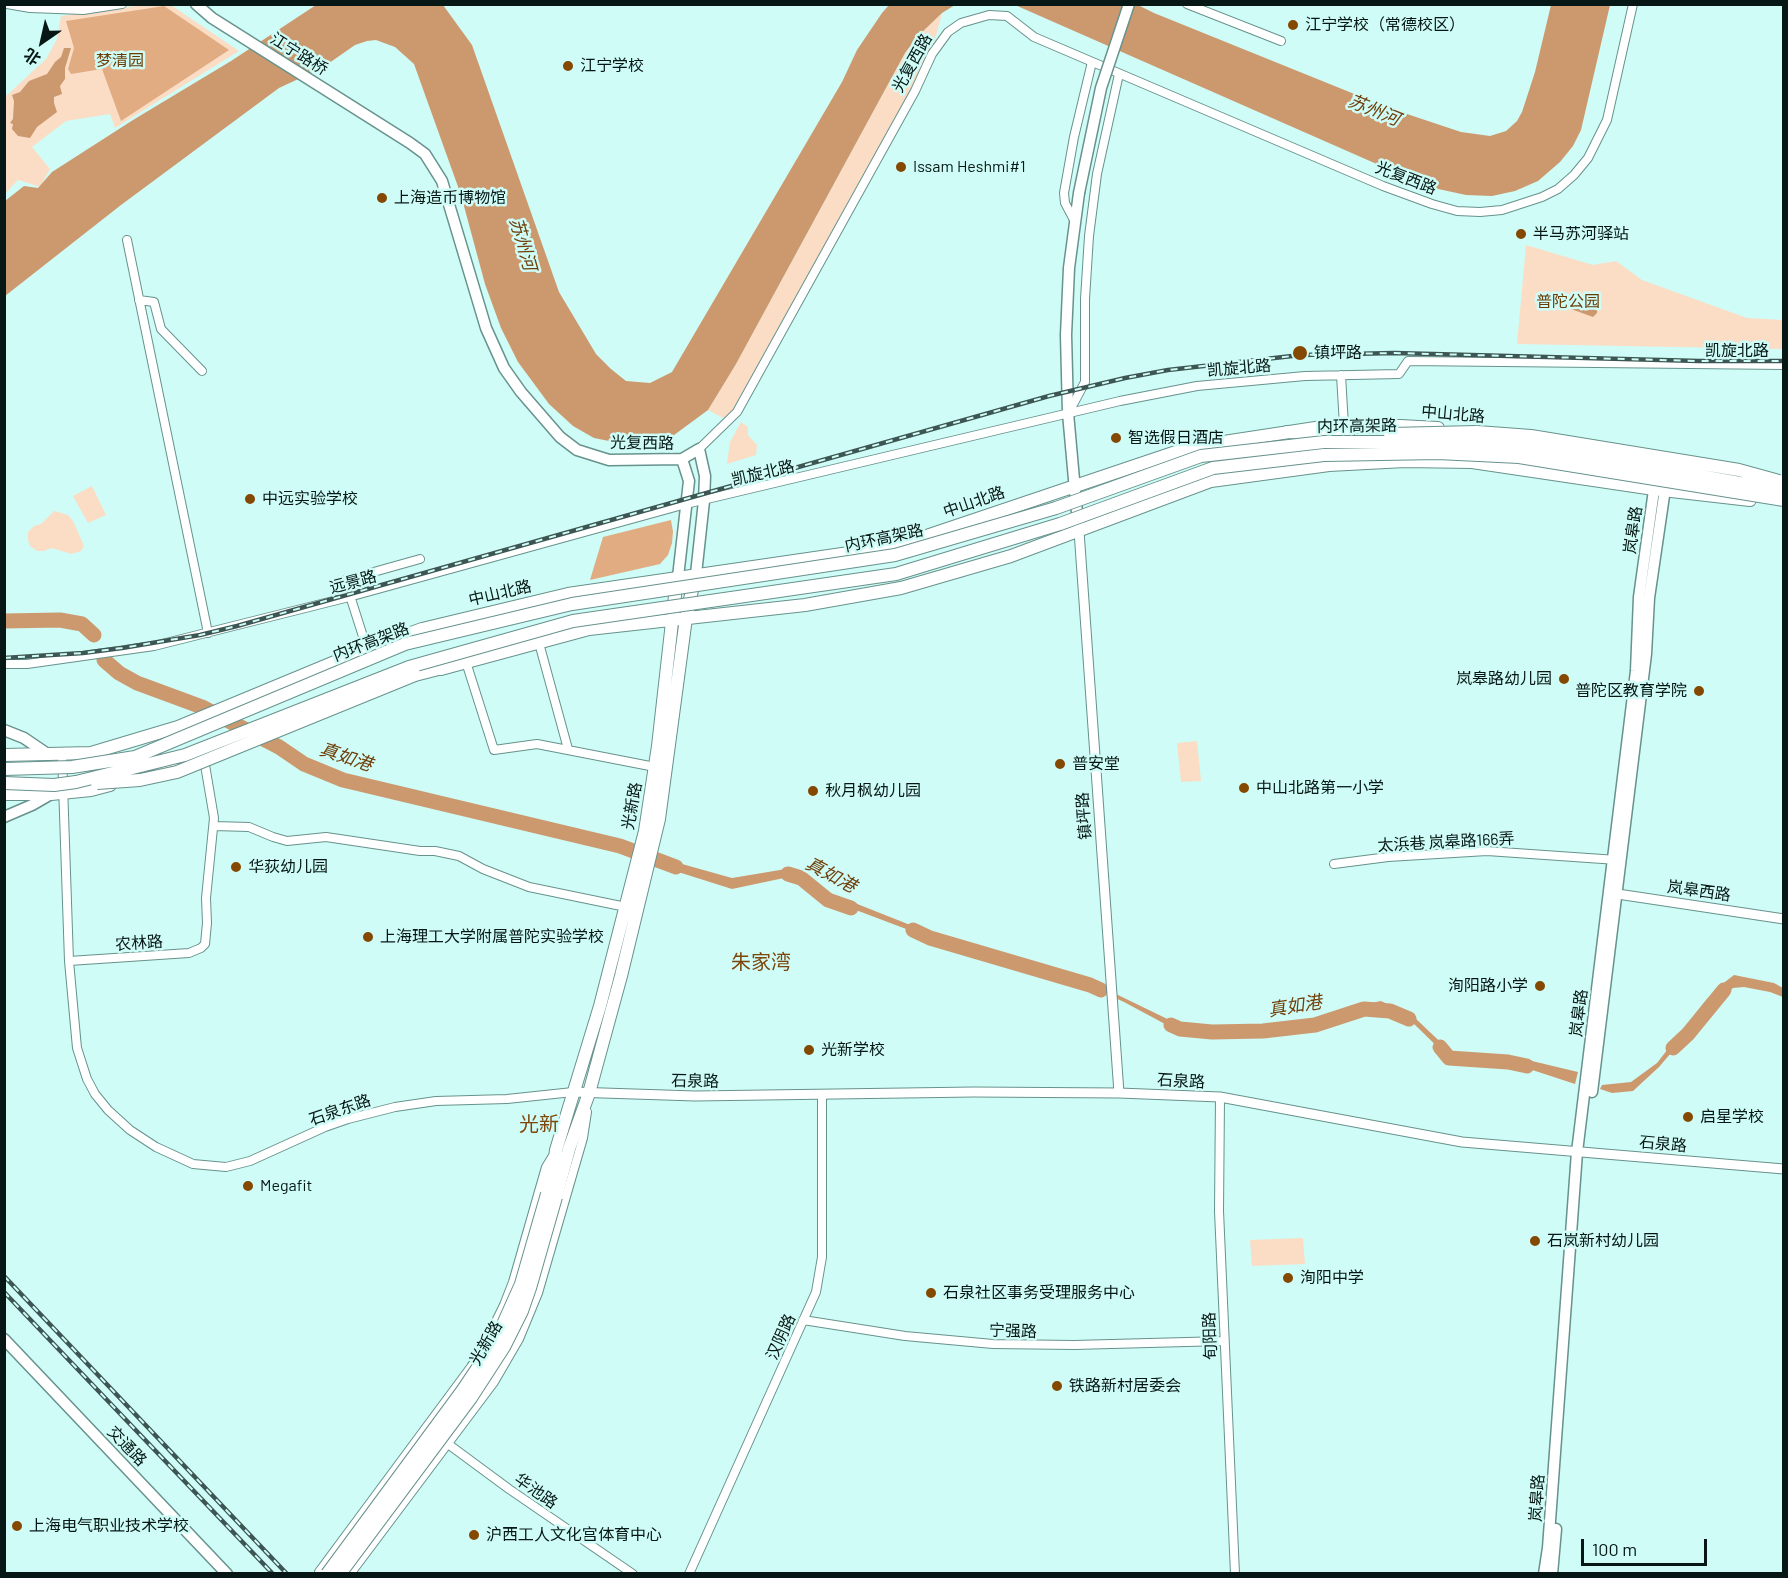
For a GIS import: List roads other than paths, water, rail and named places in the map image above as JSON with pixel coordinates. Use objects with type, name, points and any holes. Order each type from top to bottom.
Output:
[{"type":"main road","name":"江宁路桥","points":[[196,4],[212,18],[425,154]]},
{"type":"main road","name":"镇坪路","points":[[1079,531],[1068,413],[1067,299],[1074,220],[1101,88],[1129,4]]},
{"type":"main road","name":"光复西路","points":[[425,154],[442,181],[486,328],[504,368],[546,423],[577,450],[609,459],[682,459],[699,449]]},
{"type":"main road","name":"中山北路","points":[[4,755],[91,753],[178,726],[422,629],[568,594],[897,546],[1191,447],[1287,432],[1400,426],[1455,429],[1784,480]]},
{"type":"main road","points":[[1346,430],[1477,432],[1531,436],[1739,470],[1784,480]]},
{"type":"main road","name":"内环高架路","points":[[4,770],[72,768],[135,757],[405,644],[572,604],[895,555],[1056,508],[1201,456],[1324,442],[1440,442],[1517,446],[1740,483],[1784,488]]},
{"type":"main road","name":"光新路","points":[[327,1574],[462,1391],[495,1342],[521,1284],[589,1093],[646,852],[662,798],[686,618],[696,574],[704,501],[705,476],[699,449]]},
{"type":"main road","name":"内环高架路","points":[[4,783],[56,791],[76,782],[185,755],[409,667],[573,621],[896,574],[1060,524],[1213,468],[1324,455],[1438,453],[1519,457],[1784,502]]},
{"type":"main road","name":"光新路","points":[[646,852],[648,819],[689,481],[682,459]]},
{"type":"main road","name":"岚皋路","points":[[1544,1574],[1581,1152],[1617,860],[1646,654],[1649,598],[1664,460]]},
{"type":"main road","points":[[4,817],[56,791],[140,780],[177,772],[415,675],[589,629],[805,605],[901,588],[1011,556],[1211,481],[1329,465],[1405,461],[1473,462],[1660,490],[1784,502]]},
{"type":"main road","points":[[4,794],[92,790],[134,779],[450,666]]},
{"type":"main road","points":[[4,730],[56,755]]},
{"type":"main road","name":"光新路","points":[[340,1574],[471,1398],[504,1347],[522,1311],[530,1288],[551,1195],[556,1150],[600,1006],[626,907],[636,894]]},
{"type":"main road","name":"岚皋路","points":[[1552,1574],[1556,1550],[1581,1152]]},
{"type":"main road","name":"交通路","points":[[4,1339],[227,1574]]},
{"type":"street","points":[[7,4],[30,8],[83,10],[122,4]]},
{"type":"street","points":[[1187,4],[1281,41]]},
{"type":"street","name":"光复西路","points":[[699,449],[737,412],[915,91],[932,54],[948,32],[961,23],[975,17],[1007,16],[1034,37],[1383,186],[1431,204],[1457,211],[1479,212],[1502,210],[1533,201],[1558,189],[1588,158],[1607,120],[1633,4]]},
{"type":"street","points":[[1074,220],[1065,203],[1064,194],[1074,137],[1092,62]]},
{"type":"street","points":[[1068,413],[1085,382],[1085,299],[1090,226],[1103,142],[1119,74]]},
{"type":"street","points":[[127,240],[208,633]]},
{"type":"street","points":[[139,300],[154,302],[161,329],[202,371]]},
{"type":"street","name":"凯旋北路","points":[[704,501],[1068,413],[1197,386],[1305,376],[1399,374],[1408,361],[1784,365]]},
{"type":"street","points":[[1341,375],[1346,430]]},
{"type":"street","name":"远景路","points":[[4,664],[27,664],[154,646],[349,597],[686,504],[704,501]]},
{"type":"street","name":"镇坪路","points":[[1079,531],[1119,1093]]},
{"type":"street","points":[[367,649],[345,580],[420,559]]},
{"type":"street","points":[[539,642],[568,749]]},
{"type":"street","points":[[466,662],[494,750],[537,744],[655,767]]},
{"type":"street","points":[[56,755],[56,791],[69,961]]},
{"type":"street","name":"农林路","points":[[69,961],[189,953],[201,948],[207,939],[206,898],[214,826],[203,755]]},
{"type":"street","points":[[214,826],[249,827],[273,837],[288,840],[326,837],[420,851],[435,851],[459,856],[483,869],[530,887],[626,907]]},
{"type":"street","name":"太浜巷 岚皋路166弄","points":[[1334,864],[1388,857],[1487,851],[1617,860]]},
{"type":"street","name":"岚皋西路","points":[[1613,893],[1784,919]]},
{"type":"street","name":"石泉东路","points":[[69,961],[74,1033],[80,1062],[95,1094],[108,1110],[130,1130],[180,1160],[204,1167],[226,1167],[250,1161],[340,1121],[395,1107],[436,1101],[507,1099],[573,1092]]},
{"type":"street","name":"石泉路","points":[[573,1092],[695,1096],[974,1092],[1119,1093],[1220,1097],[1462,1142],[1784,1168]]},
{"type":"street","name":"光新路","points":[[350,1574],[494,1382],[519,1339],[538,1293],[583,1138],[589,1093]]},
{"type":"street","name":"汉阴路","points":[[689,1574],[816,1292],[822,1257],[822,1095]]},
{"type":"street","name":"旬阳路","points":[[1220,1097],[1218,1183],[1235,1574]]},
{"type":"street","name":"光新路","points":[[320,1574],[319,1572],[471,1367],[495,1325],[513,1282],[546,1167],[556,1150]]},
{"type":"street","name":"宁强路","points":[[803,1320],[905,1335],[993,1344],[1224,1341]]},
{"type":"street","name":"华池路","points":[[426,1428],[508,1489],[633,1574]]},
{"type":"water","name":"苏州河","points":[[316,5],[443,5],[472,45],[559,292],[596,354],[611,369],[626,381],[650,383],[672,372],[842,82],[857,50],[882,13],[889,5],[955,5],[942,13],[917,37],[905,53],[736,364],[708,410],[670,438],[629,445],[594,438],[573,426],[549,404],[518,362],[501,328],[485,284],[461,195],[414,64],[395,47],[376,40],[355,45],[322,68],[279,88],[121,205],[5,296],[5,201],[24,186],[38,188],[52,172],[231,61]]},
{"type":"water","name":"苏州河","points":[[1015,5],[1138,5],[1389,108],[1461,132],[1490,136],[1506,131],[1517,121],[1522,112],[1535,72],[1551,5],[1610,5],[1581,130],[1573,146],[1560,162],[1538,181],[1515,191],[1492,196],[1466,195],[1429,187]]},
{"type":"water","points":[[64,48],[71,48],[65,68],[65,79],[60,86],[62,94],[54,97],[57,112],[37,127],[30,138],[18,136],[12,129],[13,124],[10,123],[13,119],[12,95],[20,92],[29,81],[47,74],[61,57]]},
{"type":"water","points":[[1580,295],[1590,298],[1598,306],[1597,313],[1593,317],[1571,309],[1563,299]]},
{"type":"water","points":[[657,857],[732,878],[786,869],[804,873],[832,894],[933,934],[1083,978],[1188,1029],[1212,1032],[1263,1031],[1278,1025],[1323,1017],[1351,1007],[1381,1001],[1414,1017],[1452,1053],[1511,1056],[1578,1072],[1575,1084],[1508,1062],[1449,1058],[1412,1022],[1380,1007],[1264,1034],[1211,1035],[1178,1031],[1083,983],[930,938],[832,901],[805,882],[784,878],[732,889],[656,865]]},
{"type":"water","points":[[1734,975],[1774,983],[1783,988],[1783,997],[1744,987],[1733,988],[1712,1005],[1659,1067],[1633,1091],[1612,1093],[1600,1089],[1602,1085],[1631,1082],[1657,1063],[1707,999]]},
{"type":"waterway","name":"真如港","points":[[4,621],[60,620],[82,624],[94,635]]},
{"type":"waterway","name":"真如港","points":[[104,660],[119,673],[137,683],[202,707],[279,747],[304,764],[343,780],[620,846],[676,867]]},
{"type":"waterway","name":"真如港","points":[[788,874],[801,878],[828,900],[851,908]]},
{"type":"waterway","name":"真如港","points":[[913,930],[930,938],[1101,990]]},
{"type":"waterway","name":"真如港","points":[[1673,1048],[1688,1034],[1724,990]]},
{"type":"waterway","name":"真如港","points":[[1171,1025],[1180,1029],[1212,1032],[1263,1031],[1315,1025],[1364,1009],[1390,1011],[1409,1019]]},
{"type":"waterway","name":"真如港","points":[[1440,1047],[1449,1058],[1508,1062],[1527,1066]]},
{"type":"railway","points":[[4,658],[122,648],[200,635],[237,626],[1049,396],[1168,370],[1301,355],[1395,353],[1784,361]]},
{"type":"railway","points":[[4,1276],[287,1574]]},
{"type":"railway","points":[[4,1292],[273,1574]]},
{"type":"place","name":"江宁学校（常德校区）","points":[[1293,25]]},
{"type":"place","name":"江宁学校","points":[[568,66]]},
{"type":"place","name":"Issam Heshmi#1","points":[[901,167]]},
{"type":"place","name":"上海造币博物馆","points":[[382,198]]},
{"type":"place","name":"半马苏河驿站","points":[[1521,234]]},
{"type":"place","name":"镇坪路","points":[[1300,353]]},
{"type":"place","name":"智选假日酒店","points":[[1116,438]]},
{"type":"place","name":"中远实验学校","points":[[250,499]]},
{"type":"place","name":"岚皋路幼儿园","points":[[1564,679]]},
{"type":"place","name":"普陀区教育学院","points":[[1699,691]]},
{"type":"place","name":"普安堂","points":[[1060,764]]},
{"type":"place","name":"中山北路第一小学","points":[[1244,788]]},
{"type":"place","name":"秋月枫幼儿园","points":[[813,791]]},
{"type":"place","name":"华荻幼儿园","points":[[236,867]]},
{"type":"place","name":"上海理工大学附属普陀实验学校","points":[[368,937]]},
{"type":"place","name":"洵阳路小学","points":[[1540,986]]},
{"type":"place","name":"光新学校","points":[[809,1050]]},
{"type":"place","name":"启星学校","points":[[1688,1117]]},
{"type":"place","name":"Megafit","points":[[248,1186]]},
{"type":"place","name":"石岚新村幼儿园","points":[[1535,1241]]},
{"type":"place","name":"洵阳中学","points":[[1288,1278]]},
{"type":"place","name":"石泉社区事务受理服务中心","points":[[931,1293]]},
{"type":"place","name":"铁路新村居委会","points":[[1057,1386]]},
{"type":"place","name":"上海电气职业技术学校","points":[[17,1526]]},
{"type":"place","name":"沪西工人文化宫体育中心","points":[[474,1535]]},
{"type":"district","name":"朱家湾","points":[[761,962]]},
{"type":"district","name":"光新","points":[[539,1124]]},
{"type":"park label","name":"梦清园","points":[[120,61]]},
{"type":"park label","name":"普陀公园","points":[[1568,302]]}]
